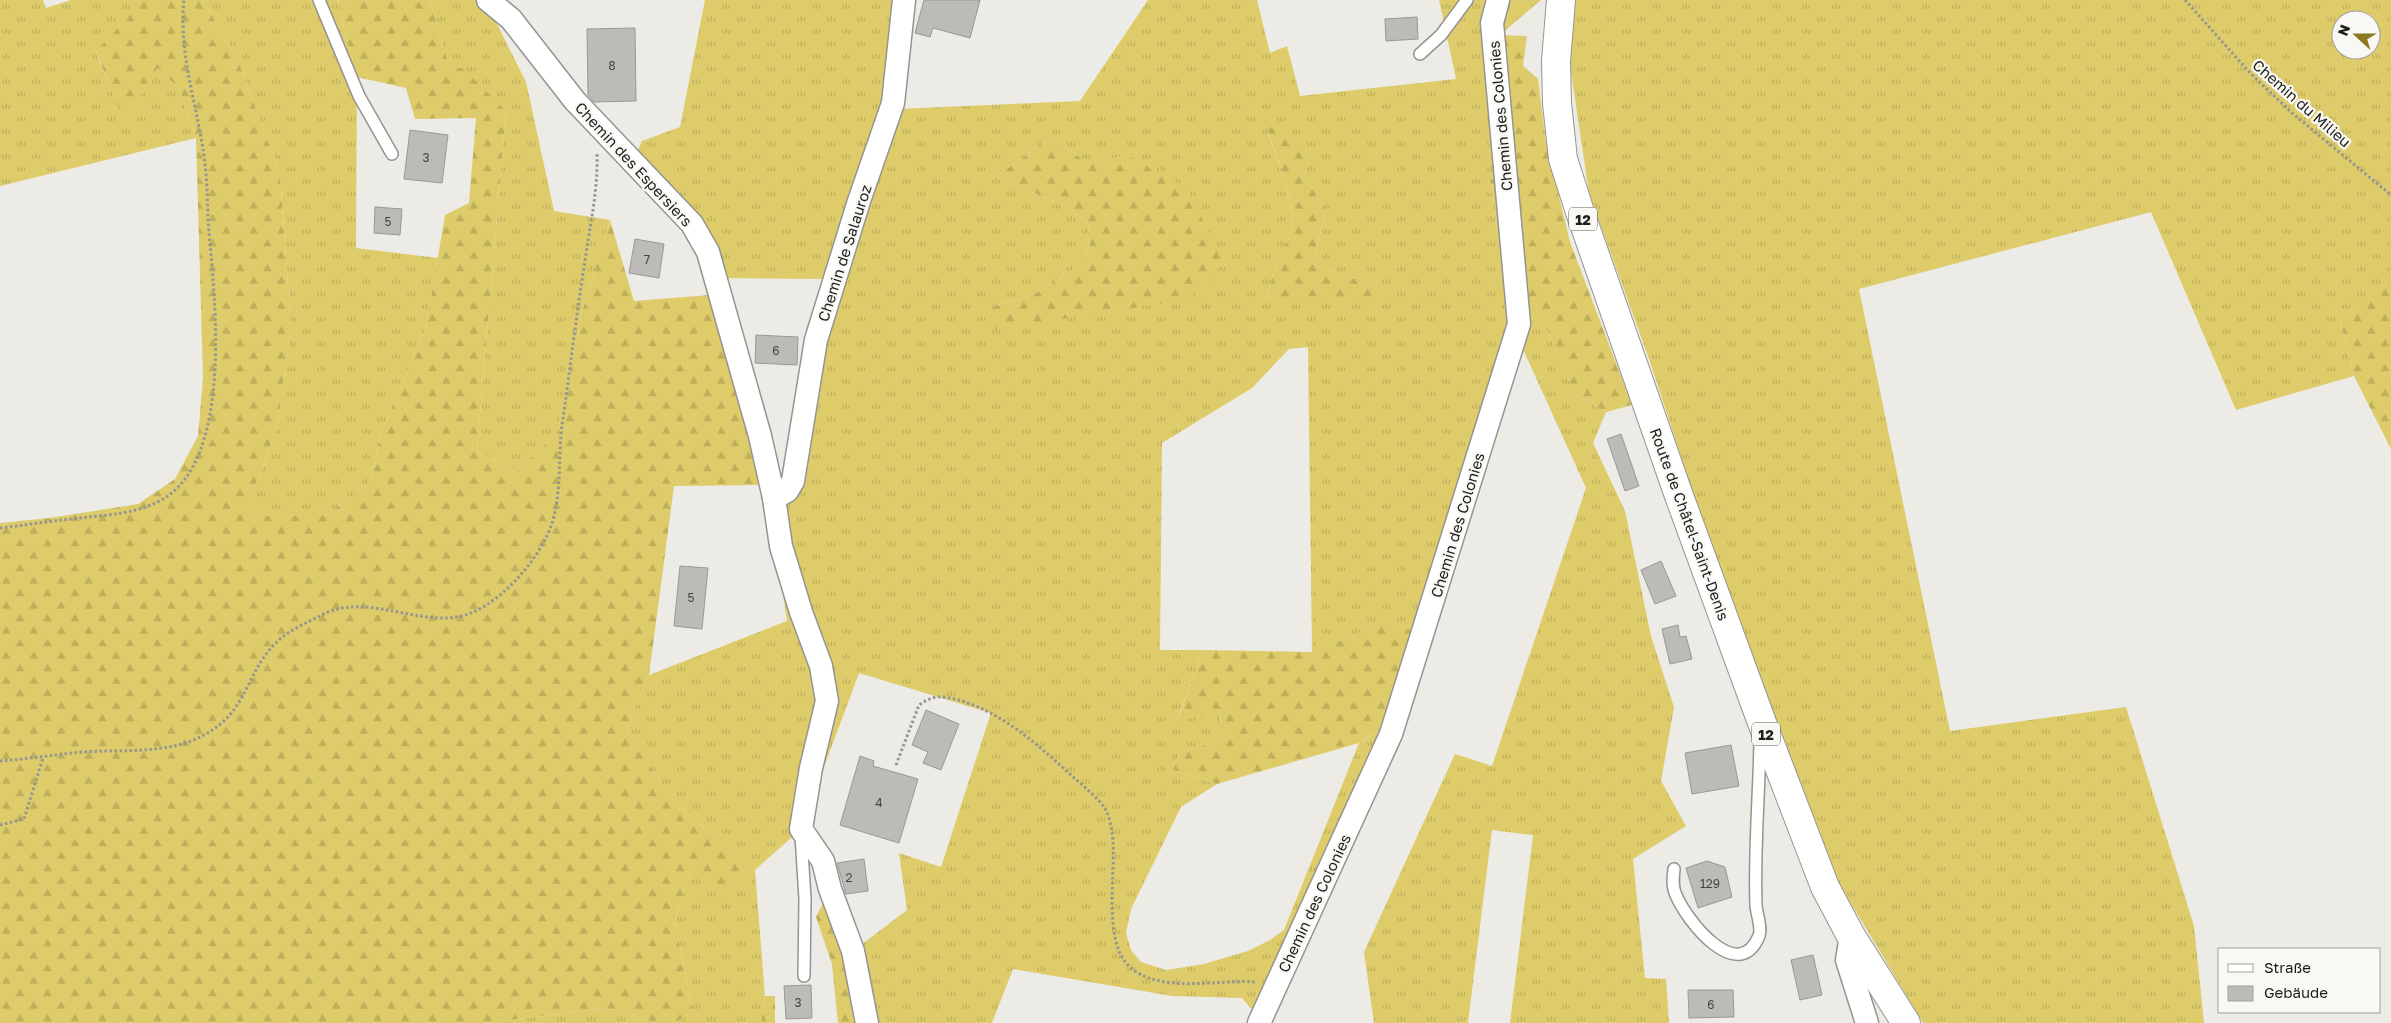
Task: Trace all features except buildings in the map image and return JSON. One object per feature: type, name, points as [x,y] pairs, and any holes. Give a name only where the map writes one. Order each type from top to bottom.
[{"type":"main road","name":"Route de Châtel-Saint-Denis","points":[[1561,0],[1556,61],[1557,102],[1564,159],[1652,421],[1761,720],[1825,887],[1851,936],[1906,1023]]},
{"type":"street","name":"Chemin des Espersiers","points":[[488,0],[511,19],[575,101],[692,224],[708,252],[758,427],[774,498],[781,546],[801,612],[821,666],[827,701],[811,768],[801,828]]},
{"type":"street","name":"Chemin de Salauroz","points":[[774,498],[787,491],[793,481],[816,340],[859,201],[894,103],[904,0]]},
{"type":"street","name":"Chemin des Colonies","points":[[1259,1023],[1391,734],[1519,324],[1492,23],[1498,0]]},
{"type":"street","points":[[801,828],[823,861],[830,889],[853,951],[867,1023]]},
{"type":"street","points":[[1851,936],[1847,960],[1867,1023]]},
{"type":"lane","points":[[319,0],[359,96],[392,154]]},
{"type":"lane","points":[[1420,54],[1441,35],[1467,0]]},
{"type":"lane","points":[[1674,869],[1672,882],[1676,895],[1688,917],[1704,938],[1720,949],[1731,953],[1742,954],[1752,948],[1760,934],[1756,906],[1761,720]]},
{"type":"lane","points":[[801,828],[805,899],[804,976]]},
{"type":"path","points":[[0,528],[114,516],[141,509],[163,499],[179,487],[191,471],[207,430],[212,407],[215,375],[211,258],[205,165],[189,83],[182,21],[184,0]]},
{"type":"path","name":"Chemin du Milieu","points":[[2185,0],[2250,74],[2291,112],[2391,195]]},
{"type":"path","points":[[0,761],[43,758],[74,753],[163,750],[200,738],[223,722],[236,708],[251,678],[276,642],[325,612],[355,606],[404,611],[448,620],[473,613],[491,601],[526,570],[552,522],[557,495],[559,447],[585,258],[596,204],[596,142],[601,129]]},
{"type":"path","points":[[896,765],[918,705],[928,699],[942,696],[960,701],[988,713],[1014,728],[1043,750],[1105,808],[1112,832],[1112,910],[1117,947],[1129,967],[1149,979],[1190,984],[1250,982],[1277,984]]},
{"type":"path","points":[[0,825],[24,819],[43,758]]},
{"type":"green space","points":[[0,0],[43,0],[46,8],[71,0],[137,0],[141,5],[96,52],[124,121],[158,68],[180,90],[196,138],[0,186]]},
{"type":"green space","points":[[137,0],[203,0],[238,60],[280,174],[291,327],[277,428],[251,498],[249,516],[324,516],[369,484],[382,432],[426,327],[445,215],[469,203],[476,118],[415,119],[406,88],[357,77],[337,0],[430,0],[449,66],[464,69],[506,111],[477,450],[515,473],[557,433],[581,315],[610,220],[634,301],[722,294],[766,485],[674,486],[649,675],[626,730],[677,806],[755,869],[722,888],[690,870],[675,921],[693,1011],[675,1023],[658,1023],[608,1008],[485,1023],[0,1023],[0,523],[50,518],[138,504],[175,479],[198,436],[203,378],[196,138],[180,90],[158,68],[124,122],[96,51],[140,5]]},
{"type":"green space","points":[[203,0],[337,0],[357,77],[356,248],[438,258],[426,327],[382,432],[369,484],[324,516],[249,516],[251,498],[277,428],[291,327],[280,174],[238,60]]},
{"type":"green space","points":[[430,0],[485,0],[526,82],[554,211],[610,220],[581,315],[557,433],[515,473],[477,450],[506,111],[449,67]]},
{"type":"green space","points":[[705,0],[901,0],[897,109],[1080,101],[1148,0],[1257,0],[1270,53],[1287,46],[1300,96],[1456,79],[1439,0],[1541,0],[1500,35],[1514,173],[1490,180],[1505,290],[1539,311],[1576,395],[1606,412],[1593,443],[1625,511],[1651,636],[1674,707],[1661,781],[1686,826],[1633,859],[1645,978],[1666,979],[1669,1023],[1510,1023],[1533,835],[1492,830],[1468,1023],[1374,1023],[1364,952],[1455,754],[1492,766],[1586,488],[1522,347],[1396,746],[1254,1012],[1242,998],[1172,996],[1013,969],[992,1023],[867,1023],[853,951],[907,910],[899,853],[941,867],[991,713],[859,673],[801,829],[755,870],[765,996],[761,1023],[675,1023],[693,1011],[675,921],[690,870],[755,869],[677,806],[626,730],[649,675],[787,621],[766,485],[784,486],[824,279],[723,278],[636,154],[642,141],[680,127]],"holes":[[[1267,131],[1311,151],[1304,177],[1326,209],[1313,264],[1373,286],[1265,300],[1274,272],[1294,226],[1287,184]],[[1050,137],[1087,162],[1128,156],[1184,300],[988,308],[1035,294],[1074,269],[1090,246],[1088,224],[1068,207],[996,177]],[[1308,347],[1312,652],[1376,626],[1390,725],[1359,743],[1284,930],[1270,940],[1248,951],[1204,964],[1166,970],[1141,962],[1131,950],[1126,933],[1131,909],[1181,807],[1217,784],[1173,770],[1179,753],[1219,741],[1221,712],[1177,720],[1203,650],[1160,650],[1162,443],[1252,388],[1289,349]]]},
{"type":"green space","points":[[1575,0],[2391,0],[2391,290],[2382,286],[2340,319],[2354,376],[2236,410],[2151,212],[1859,289],[1950,731],[2126,707],[2194,926],[2204,1023],[1923,1023],[1835,877],[1736,623],[1648,356],[1589,193],[1568,52]]},
{"type":"green space","points":[[1500,35],[1527,36],[1523,66],[1538,79],[1546,143],[1570,242],[1632,405],[1606,412],[1576,395],[1539,311],[1505,291],[1490,180],[1514,172]]},
{"type":"green space","points":[[1275,124],[1311,151],[1304,177],[1326,209],[1313,264],[1373,286],[1376,296],[1265,301],[1274,272],[1294,226],[1287,184],[1267,130]]},
{"type":"green space","points":[[1050,137],[1087,162],[1128,156],[1187,188],[1222,258],[1214,281],[1184,300],[996,329],[988,308],[1035,294],[1074,269],[1090,246],[1088,224],[1068,207],[996,177]]},
{"type":"green space","points":[[2382,285],[2391,290],[2391,449],[2354,376],[2340,319]]},
{"type":"green space","points":[[1376,626],[1417,630],[1389,725],[1359,743],[1217,784],[1173,770],[1179,753],[1219,741],[1221,712],[1177,721],[1203,650],[1312,652]]},
{"type":"green space","points":[[830,889],[867,1023],[838,1023],[832,964],[816,917]]},
{"type":"green space","points":[[765,996],[775,996],[775,1023],[761,1023]]},
{"type":"green space","points":[[608,1008],[658,1023],[485,1023]]}]
